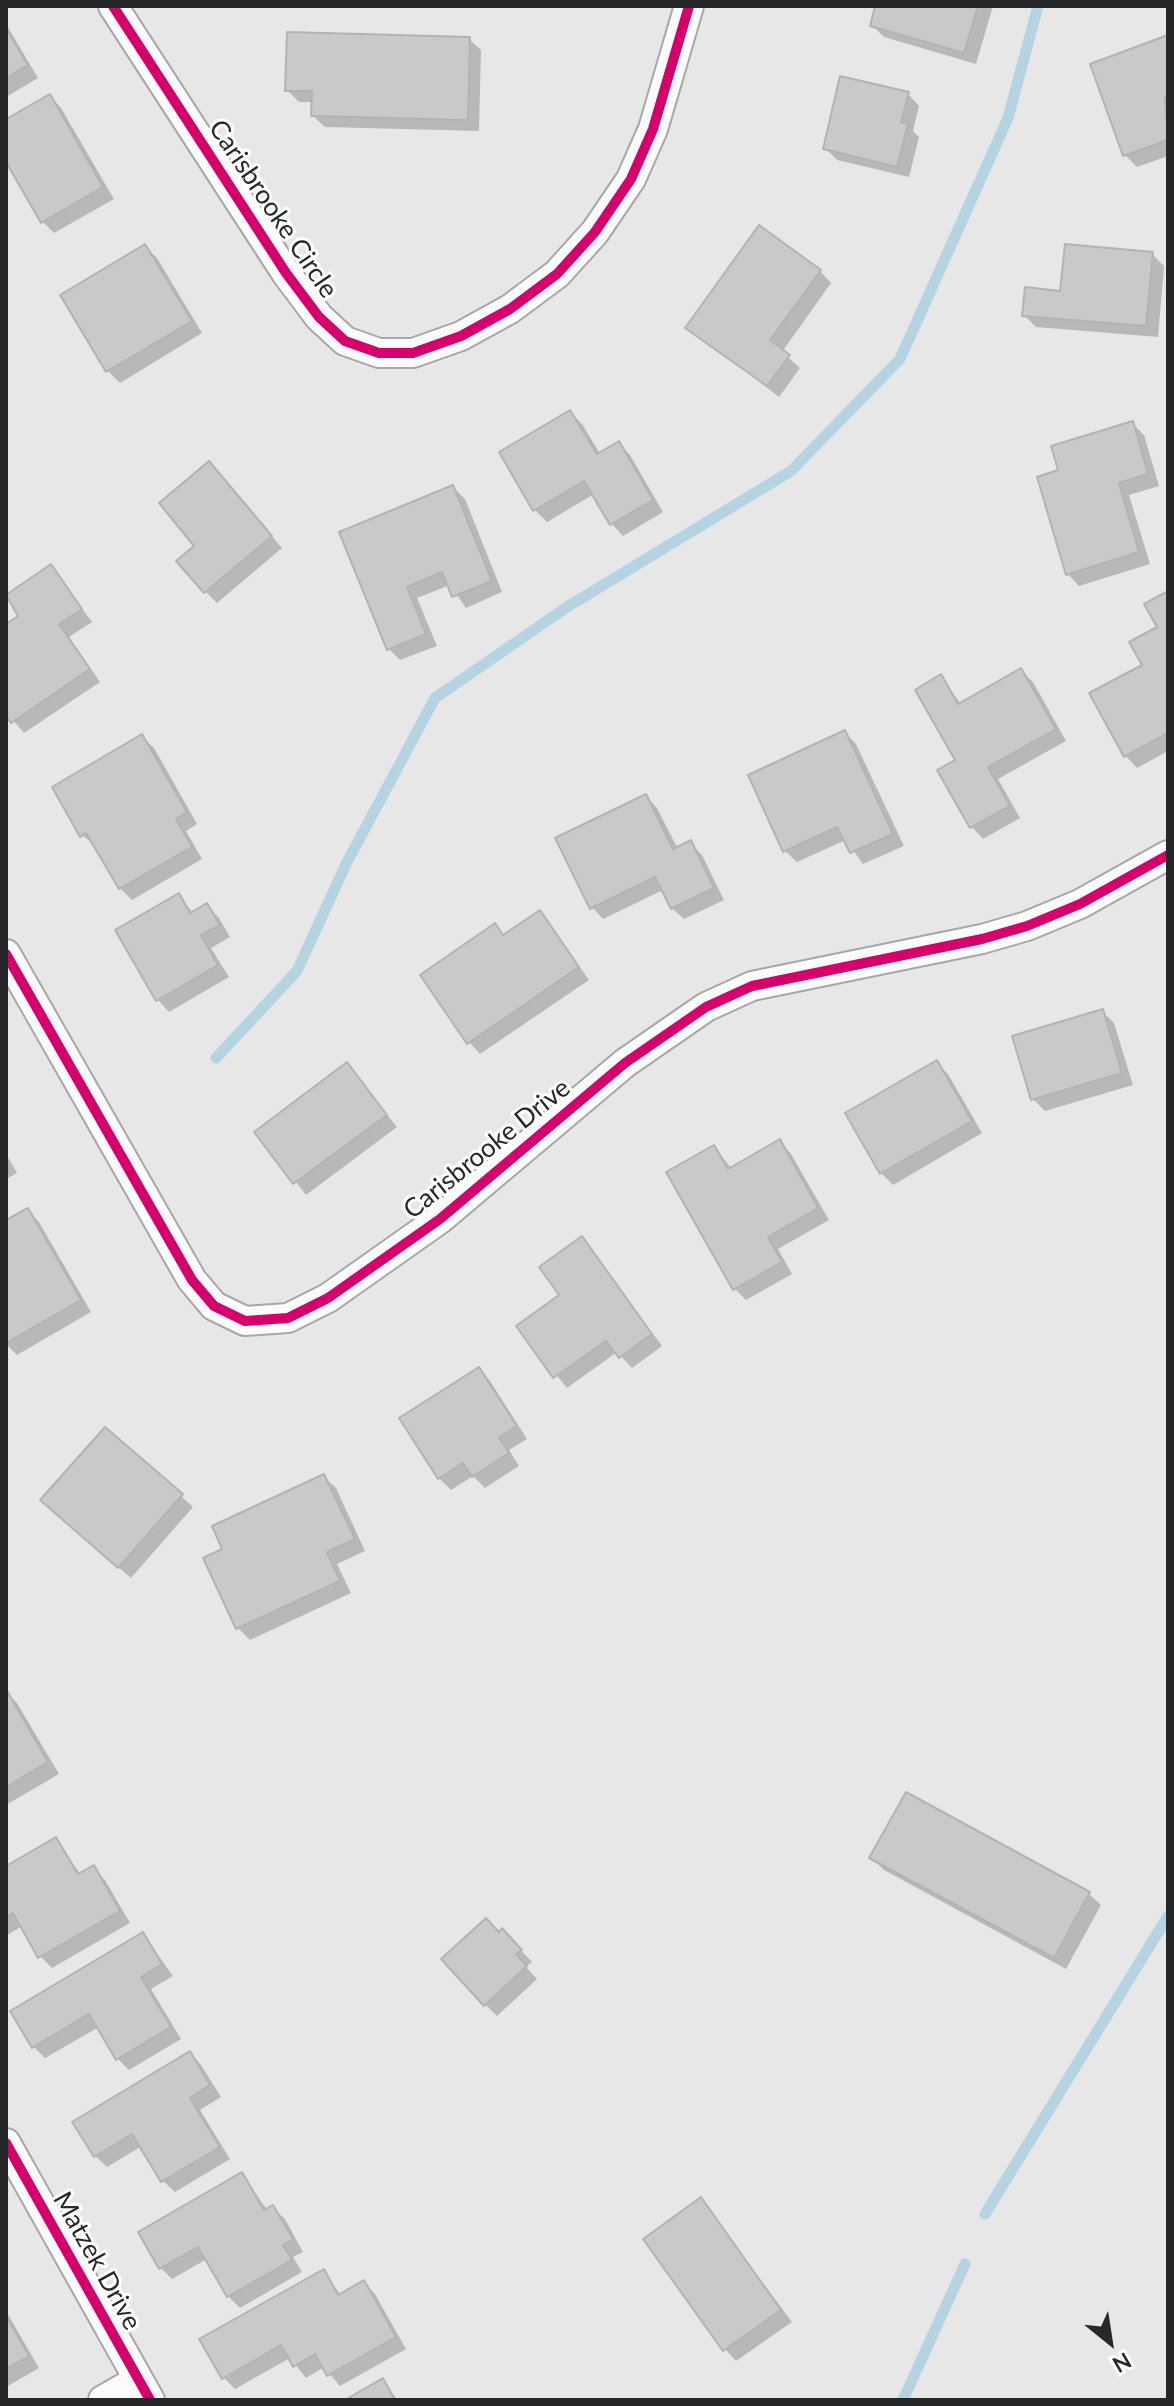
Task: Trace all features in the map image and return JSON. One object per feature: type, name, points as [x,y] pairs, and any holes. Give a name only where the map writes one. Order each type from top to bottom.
[{"type":"street","name":"Carisbrooke Circle","points":[[113,6],[286,273],[319,317],[345,341],[379,353],[413,353],[461,336],[510,309],[557,274],[595,232],[631,179],[653,129],[689,6]]},
{"type":"street","name":"Carisbrooke Drive","points":[[6,954],[192,1280],[214,1306],[245,1321],[288,1318],[328,1298],[440,1219],[625,1063],[706,1007],[752,986],[982,939],[1027,926],[1080,904],[1168,855]]},
{"type":"street","name":"Matzek Drive","points":[[6,2143],[144,2390]]},
{"type":"street","points":[[103,2400],[144,2390]]},
{"type":"building","points":[[875,6],[978,6],[964,53],[870,26]]},
{"type":"building","points":[[6,29],[28,65],[6,78]]},
{"type":"building","points":[[287,32],[470,37],[468,120],[311,116],[312,91],[285,91]]},
{"type":"building","points":[[1168,35],[1168,96],[1165,97],[1168,140],[1123,156],[1090,64]]},
{"type":"building","points":[[840,76],[909,92],[901,122],[908,124],[897,167],[823,149]]},
{"type":"building","points":[[50,94],[103,187],[41,223],[6,162],[6,119]]},
{"type":"building","points":[[759,225],[821,270],[770,340],[790,355],[767,386],[685,328]]},
{"type":"building","points":[[145,244],[192,321],[106,372],[60,295]]},
{"type":"building","points":[[1065,244],[1153,252],[1146,326],[1022,316],[1025,287],[1060,291]]},
{"type":"building","points":[[570,410],[597,454],[619,441],[653,500],[610,525],[584,481],[533,511],[499,452]]},
{"type":"building","points":[[1133,421],[1148,474],[1119,483],[1139,552],[1066,575],[1037,477],[1058,470],[1051,446]]},
{"type":"building","points":[[209,461],[272,536],[204,593],[176,561],[194,546],[159,503]]},
{"type":"building","points":[[453,485],[492,581],[452,597],[442,572],[407,587],[426,634],[387,650],[339,532]]},
{"type":"building","points":[[51,564],[82,609],[59,624],[90,669],[11,723],[6,716],[6,624],[18,616],[6,595]]},
{"type":"building","points":[[1168,591],[1168,733],[1124,757],[1089,693],[1142,665],[1129,642],[1157,627],[1144,604]]},
{"type":"building","points":[[1021,668],[1056,729],[988,767],[1010,806],[970,828],[937,770],[955,760],[915,690],[941,674],[958,704]]},
{"type":"building","points":[[845,730],[893,834],[850,853],[837,827],[783,852],[748,775]]},
{"type":"building","points":[[142,734],[187,812],[176,819],[192,847],[119,889],[86,833],[80,837],[52,787]]},
{"type":"building","points":[[646,794],[673,849],[691,840],[714,888],[671,909],[655,877],[590,909],[555,838]]},
{"type":"building","points":[[179,893],[190,913],[207,903],[220,925],[201,935],[218,965],[156,1001],[115,930]]},
{"type":"building","points":[[540,910],[579,967],[467,1044],[420,975],[495,923],[503,935]]},
{"type":"building","points":[[1103,1009],[1122,1073],[1031,1100],[1012,1036]]},
{"type":"building","points":[[937,1060],[972,1121],[880,1174],[845,1113]]},
{"type":"building","points":[[347,1062],[387,1115],[293,1184],[254,1132]]},
{"type":"building","points":[[780,1139],[818,1208],[768,1237],[782,1262],[733,1290],[666,1172],[714,1145],[728,1169]]},
{"type":"building","points":[[28,1208],[81,1300],[6,1343],[6,1220]]},
{"type":"building","points":[[582,1236],[652,1334],[619,1358],[606,1341],[553,1378],[516,1326],[559,1295],[539,1267]]},
{"type":"building","points":[[479,1367],[517,1426],[499,1438],[509,1453],[472,1477],[463,1463],[438,1479],[399,1418]]},
{"type":"building","points":[[105,1427],[183,1494],[118,1568],[40,1500]]},
{"type":"building","points":[[324,1474],[355,1539],[327,1552],[340,1581],[236,1629],[203,1558],[222,1549],[212,1526]]},
{"type":"building","points":[[6,1689],[48,1762],[6,1787]]},
{"type":"building","points":[[906,1792],[1090,1892],[1054,1958],[869,1858]]},
{"type":"building","points":[[56,1837],[78,1874],[94,1865],[120,1911],[38,1958],[13,1913],[6,1917],[6,1866]]},
{"type":"building","points":[[486,1918],[499,1932],[502,1928],[522,1950],[516,1954],[527,1966],[484,2006],[441,1959]]},
{"type":"building","points":[[143,1932],[162,1964],[141,1977],[171,2027],[116,2060],[89,2014],[32,2048],[10,2011]]},
{"type":"building","points":[[190,2051],[210,2085],[190,2098],[220,2147],[161,2182],[132,2134],[94,2157],[72,2122]]},
{"type":"building","points":[[242,2172],[264,2210],[273,2205],[293,2239],[283,2245],[292,2260],[227,2297],[198,2247],[159,2269],[138,2232]]},
{"type":"building","points":[[701,2197],[781,2310],[723,2351],[643,2239]]},
{"type":"building","points":[[324,2269],[338,2295],[364,2280],[396,2337],[327,2376],[315,2354],[293,2367],[281,2345],[222,2379],[199,2339]]},
{"type":"building","points":[[6,2316],[29,2356],[6,2369]]},
{"type":"building","points":[[383,2378],[395,2400],[345,2400]]},
{"type":"waterway","points":[[216,1058],[297,971],[346,864],[435,698],[567,607],[791,471],[900,359],[1008,118],[1038,6]]},
{"type":"waterway","points":[[985,2214],[1168,1916]]},
{"type":"waterway","points":[[903,2400],[965,2264]]},
{"type":"cycle path","points":[[113,6],[286,273],[319,317],[345,341],[379,353],[413,353],[461,336],[510,309],[557,274],[595,232],[631,179],[653,129],[689,6]]},
{"type":"cycle path","points":[[6,954],[192,1280],[214,1306],[245,1321],[288,1318],[328,1298],[440,1219],[625,1063],[706,1007],[752,986],[982,939],[1027,926],[1080,904],[1168,855]]},
{"type":"cycle path","points":[[6,2143],[150,2400]]}]
